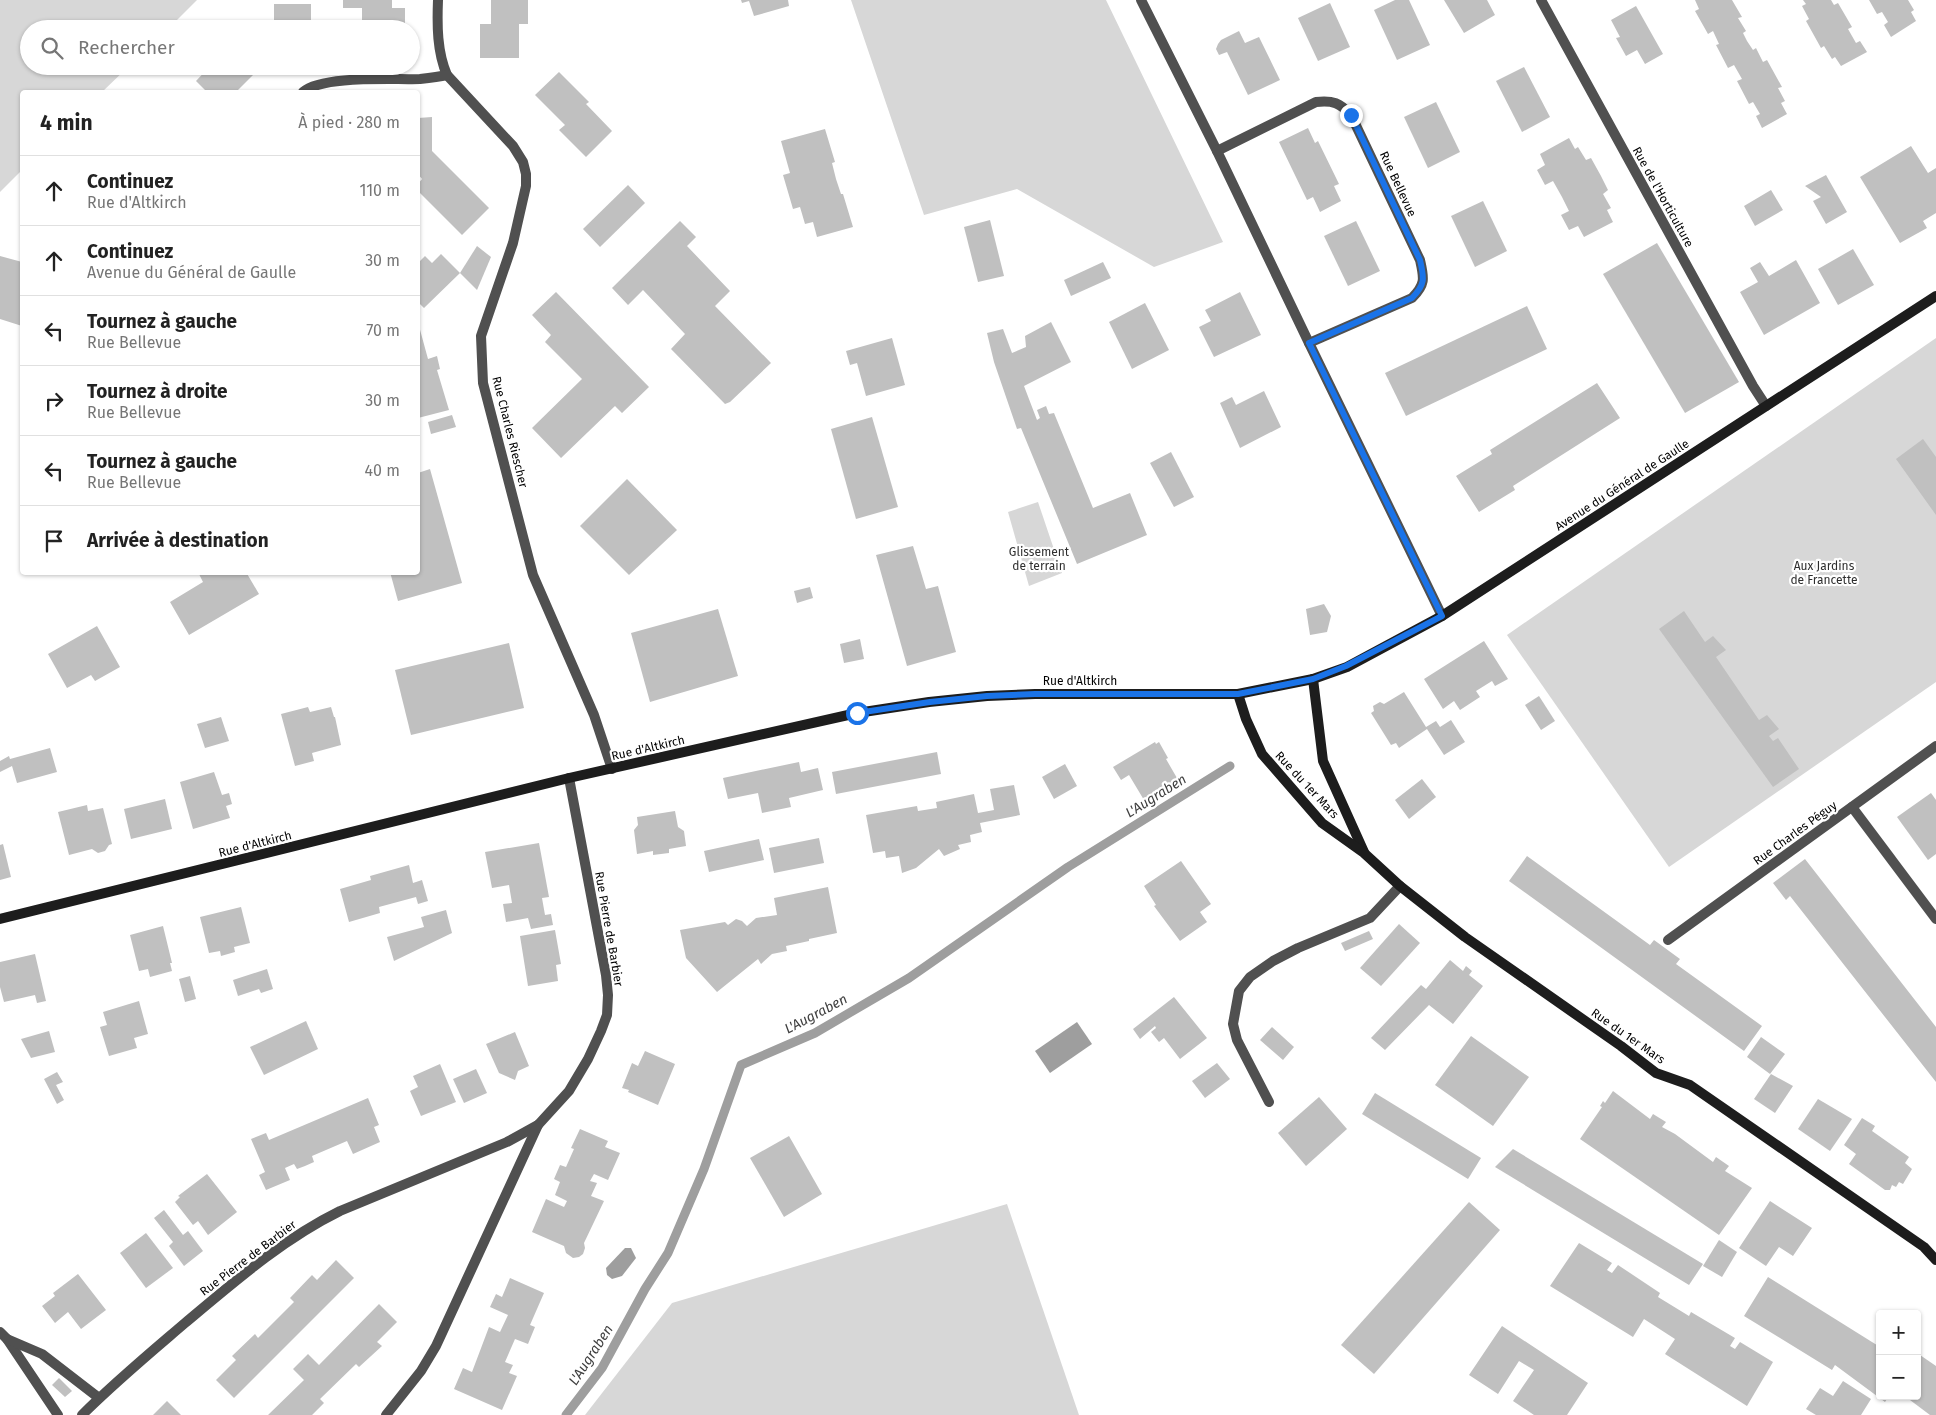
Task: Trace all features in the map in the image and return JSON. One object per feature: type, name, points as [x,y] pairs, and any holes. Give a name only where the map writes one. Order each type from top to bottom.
[{"type":"main road","name":"Avenue du Général de Gaulle","points":[[1313,679],[1346,666],[1442,616],[1936,296]]},
{"type":"main road","name":"Rue d'Altkirch","points":[[0,920],[569,778],[857,713],[930,702],[1035,694],[1238,694],[1313,679]]},
{"type":"main road","name":"Rue du 1er Mars","points":[[1313,679],[1324,761],[1364,853]]},
{"type":"main road","name":"Rue du 1er Mars","points":[[1238,694],[1246,719],[1262,754],[1322,823],[1364,853],[1400,886],[1465,937],[1613,1040],[1656,1073],[1690,1085],[1924,1247],[1936,1260]]},
{"type":"street","name":"Rue Charles Riescher","points":[[438,0],[438,44],[442,65],[447,75],[513,146],[523,162],[526,174],[526,186],[513,244],[481,336],[483,383],[533,574],[594,715],[612,769]]},
{"type":"street","points":[[1141,0],[1217,150],[1442,616]]},
{"type":"street","name":"Rue de l'Horticulture","points":[[1540,0],[1748,377],[1766,406]]},
{"type":"street","points":[[306,90],[314,85],[330,81],[424,79],[447,75]]},
{"type":"street","name":"Rue Bellevue","points":[[1217,150],[1316,102],[1332,101],[1343,106],[1351,115],[1420,260],[1424,275],[1422,287],[1412,298],[1309,343]]},
{"type":"street","name":"Rue Charles Péguy","points":[[1668,940],[1936,746]]},
{"type":"street","name":"Rue Pierre de Barbier","points":[[386,1415],[421,1371],[436,1346],[538,1125],[569,1090],[588,1059],[606,1015],[608,995],[606,975],[569,778]]},
{"type":"street","points":[[1852,807],[1936,919]]},
{"type":"street","points":[[1269,1102],[1237,1040],[1233,1024],[1239,991],[1250,977],[1298,948],[1370,918],[1400,886]]},
{"type":"street","name":"Rue Pierre de Barbier","points":[[82,1415],[99,1398],[213,1300],[286,1243],[315,1224],[507,1142],[538,1125]]},
{"type":"street","points":[[4,1335],[42,1354],[99,1398]]},
{"type":"street","points":[[4,1335],[58,1415]]},
{"type":"green space","points":[[0,0],[197,0],[177,20],[20,20],[20,75],[120,75],[104,90],[20,90],[20,172],[0,192]]},
{"type":"green space","points":[[851,0],[1106,0],[1223,242],[1154,267],[1017,189],[924,215]]},
{"type":"green space","name":"Aux Jardins de Francette","points":[[1936,338],[1936,682],[1669,867],[1507,635]]},
{"type":"green space","name":"Glissement de terrain","points":[[1038,502],[1062,573],[1029,586],[1008,512]]},
{"type":"green space","points":[[1007,1204],[1079,1415],[585,1415],[672,1303]]},
{"type":"shaded area","points":[[1077,1022],[1092,1044],[1050,1073],[1035,1051]]},
{"type":"shaded area","points":[[625,1248],[631,1248],[636,1258],[622,1276],[612,1279],[607,1275],[606,1268]]},
{"type":"building","points":[[343,0],[392,0],[392,8],[405,8],[405,20],[362,20],[362,8],[343,8]]},
{"type":"building","points":[[491,0],[528,0],[528,24],[519,24],[519,58],[480,58],[480,24],[491,24]]},
{"type":"building","points":[[741,0],[788,0],[789,6],[754,16],[749,1],[742,3]]},
{"type":"building","points":[[1395,0],[1409,0],[1430,45],[1397,60],[1374,10]]},
{"type":"building","points":[[1444,0],[1487,0],[1495,15],[1464,33]]},
{"type":"building","points":[[1695,0],[1732,0],[1742,17],[1738,18],[1746,31],[1743,33],[1747,41],[1753,50],[1756,48],[1763,62],[1767,60],[1782,87],[1778,88],[1785,101],[1781,103],[1787,114],[1762,128],[1756,116],[1760,114],[1753,102],[1749,104],[1737,81],[1742,79],[1734,65],[1728,68],[1716,45],[1719,44],[1713,31],[1708,34],[1695,11],[1699,9]]},
{"type":"building","points":[[1803,0],[1831,0],[1834,5],[1838,3],[1852,27],[1848,29],[1856,43],[1860,41],[1867,52],[1841,66],[1835,57],[1832,59],[1824,46],[1821,48],[1806,21],[1809,19],[1802,6],[1806,4]]},
{"type":"building","points":[[1869,0],[1908,0],[1914,10],[1911,12],[1916,21],[1891,37],[1884,25],[1888,22],[1882,12],[1877,14]]},
{"type":"building","points":[[1330,3],[1350,47],[1318,61],[1298,18]]},
{"type":"building","points":[[274,4],[311,4],[311,20],[274,20]]},
{"type":"building","points":[[1636,6],[1663,54],[1645,64],[1637,50],[1626,56],[1616,38],[1620,37],[1611,20]]},
{"type":"building","points":[[1239,31],[1245,43],[1259,37],[1280,80],[1248,95],[1227,52],[1219,55],[1216,49],[1221,40]]},
{"type":"building","points":[[1524,67],[1550,117],[1522,132],[1496,81]]},
{"type":"building","points":[[559,72],[589,102],[586,104],[612,131],[586,157],[559,130],[565,125],[535,95]]},
{"type":"building","points":[[202,75],[253,75],[238,90],[205,90],[196,81]]},
{"type":"building","points":[[1436,102],[1460,152],[1428,168],[1404,117]]},
{"type":"building","points":[[432,117],[432,151],[489,208],[462,235],[420,193],[420,182],[422,179],[420,176],[420,118]]},
{"type":"building","points":[[1308,128],[1315,143],[1318,141],[1339,184],[1334,186],[1341,201],[1320,212],[1313,197],[1307,200],[1279,142]]},
{"type":"building","points":[[825,129],[835,162],[832,163],[836,179],[841,194],[843,194],[853,227],[817,237],[813,222],[805,224],[800,207],[793,209],[783,175],[790,173],[781,141]]},
{"type":"building","points":[[1569,138],[1575,149],[1578,147],[1586,160],[1591,158],[1608,190],[1603,194],[1611,208],[1607,210],[1613,222],[1584,237],[1578,226],[1569,230],[1561,215],[1569,211],[1562,197],[1553,181],[1545,185],[1537,170],[1545,165],[1540,154]]},
{"type":"building","points":[[1911,146],[1928,173],[1936,168],[1936,213],[1923,221],[1927,228],[1900,243],[1860,177]]},
{"type":"building","points":[[1826,175],[1847,212],[1826,224],[1813,201],[1821,197],[1805,186]]},
{"type":"building","points":[[628,185],[645,203],[600,247],[583,229]]},
{"type":"building","points":[[1771,190],[1783,210],[1755,226],[1744,206]]},
{"type":"building","points":[[1483,201],[1507,251],[1475,267],[1451,216]]},
{"type":"building","points":[[990,220],[1004,276],[978,282],[964,227]]},
{"type":"building","points":[[680,221],[696,237],[687,246],[730,291],[715,306],[771,363],[730,402],[725,404],[671,349],[685,334],[643,290],[628,305],[612,288]]},
{"type":"building","points":[[1356,221],[1380,271],[1348,286],[1324,236]]},
{"type":"building","points":[[1657,243],[1739,382],[1685,413],[1603,274]]},
{"type":"building","points":[[477,246],[491,257],[477,290],[460,273]]},
{"type":"building","points":[[1853,249],[1874,285],[1838,305],[1818,269]]},
{"type":"building","points":[[441,254],[460,273],[424,308],[420,304],[420,261],[425,256],[432,263]]},
{"type":"building","points":[[0,256],[20,261],[20,325],[0,319]]},
{"type":"building","points":[[1796,260],[1820,303],[1764,335],[1740,292],[1758,282],[1750,268],[1760,262],[1769,276]]},
{"type":"building","points":[[1103,262],[1111,278],[1071,296],[1064,280]]},
{"type":"building","points":[[556,292],[649,387],[622,413],[615,406],[561,458],[532,428],[582,379],[545,342],[551,335],[532,315]]},
{"type":"building","points":[[1240,292],[1261,335],[1214,357],[1199,327],[1211,321],[1205,310]]},
{"type":"building","points":[[1145,303],[1169,350],[1132,369],[1109,322]]},
{"type":"building","points":[[1527,306],[1547,349],[1406,416],[1385,373]]},
{"type":"building","points":[[1051,322],[1071,362],[1024,386],[1037,420],[1040,418],[1037,410],[1046,406],[1049,414],[1054,413],[1093,508],[1130,493],[1147,535],[1077,564],[1021,428],[1017,429],[994,362],[987,333],[1003,329],[1012,353],[1026,347],[1025,336]]},
{"type":"building","points":[[420,330],[428,359],[437,356],[440,369],[437,370],[449,410],[420,417]]},
{"type":"building","points":[[892,338],[905,385],[866,396],[857,363],[850,365],[846,351]]},
{"type":"building","points":[[1597,383],[1620,418],[1513,486],[1515,490],[1479,512],[1456,476],[1492,454],[1490,450]]},
{"type":"building","points":[[1264,391],[1281,427],[1240,448],[1220,403],[1232,397],[1236,405]]},
{"type":"building","points":[[452,415],[456,427],[431,434],[428,422]]},
{"type":"building","points":[[872,417],[898,507],[856,519],[831,429]]},
{"type":"building","points":[[1923,439],[1936,457],[1936,515],[1896,459]]},
{"type":"building","points":[[1171,452],[1194,497],[1174,507],[1150,463]]},
{"type":"building","points":[[430,469],[462,583],[398,601],[391,575],[420,575],[420,472]]},
{"type":"building","points":[[627,479],[677,530],[629,575],[580,526]]},
{"type":"building","points":[[913,546],[926,589],[938,586],[956,652],[907,666],[876,555]]},
{"type":"building","points":[[200,575],[248,575],[259,594],[189,635],[170,602],[203,582]]},
{"type":"building","points":[[810,587],[813,598],[797,603],[794,591]]},
{"type":"building","points":[[1324,604],[1331,616],[1327,632],[1310,635],[1306,609]]},
{"type":"building","points":[[718,609],[738,676],[650,702],[631,633]]},
{"type":"building","points":[[1684,611],[1705,642],[1713,636],[1726,650],[1716,657],[1759,720],[1767,715],[1779,729],[1769,736],[1773,741],[1778,738],[1799,769],[1773,787],[1659,629]]},
{"type":"building","points":[[97,626],[120,667],[95,681],[91,675],[67,688],[48,654]]},
{"type":"building","points":[[860,639],[864,659],[844,663],[840,644]]},
{"type":"building","points":[[1484,641],[1508,679],[1495,686],[1492,681],[1476,691],[1480,697],[1460,710],[1454,701],[1443,709],[1424,679]]},
{"type":"building","points":[[509,643],[524,708],[411,735],[395,670]]},
{"type":"building","points":[[1404,692],[1426,727],[1436,721],[1440,727],[1451,720],[1465,742],[1444,755],[1427,729],[1399,748],[1396,743],[1391,745],[1371,713],[1374,711],[1373,706],[1380,702],[1384,704]]},
{"type":"building","points":[[1539,696],[1555,721],[1541,730],[1525,705]]},
{"type":"building","points":[[308,707],[310,712],[331,707],[341,745],[312,753],[314,761],[295,766],[281,714]]},
{"type":"building","points":[[221,717],[229,741],[205,748],[197,724]]},
{"type":"building","points":[[1155,742],[1156,744],[1159,742],[1168,758],[1166,759],[1181,785],[1147,805],[1129,775],[1121,780],[1113,767]]},
{"type":"building","points":[[50,748],[57,772],[17,783],[12,766],[0,772],[0,761],[9,756],[10,759]]},
{"type":"building","points":[[937,752],[941,774],[836,794],[832,772]]},
{"type":"building","points":[[799,762],[801,772],[818,768],[823,790],[789,798],[791,807],[762,813],[758,793],[728,799],[723,778]]},
{"type":"building","points":[[1065,764],[1077,786],[1054,799],[1042,777]]},
{"type":"building","points":[[214,772],[222,795],[229,793],[232,804],[226,806],[230,818],[193,829],[180,782]]},
{"type":"building","points":[[1422,779],[1436,797],[1409,819],[1395,800]]},
{"type":"building","points":[[1014,785],[1020,815],[980,823],[982,832],[970,835],[971,842],[958,845],[960,849],[944,856],[939,849],[916,868],[902,873],[899,856],[886,858],[885,851],[873,853],[866,815],[917,806],[918,811],[937,808],[936,802],[974,794],[978,813],[994,810],[990,789]]},
{"type":"building","points":[[1931,793],[1936,800],[1936,854],[1928,860],[1897,817]]},
{"type":"building","points":[[165,799],[172,829],[131,839],[124,809]]},
{"type":"building","points":[[87,805],[88,811],[103,808],[112,844],[105,851],[98,853],[92,849],[69,855],[58,812]]},
{"type":"building","points":[[675,811],[678,827],[684,831],[686,846],[669,849],[669,853],[653,855],[653,851],[637,854],[634,830],[638,825],[637,817]]},
{"type":"building","points":[[819,838],[824,863],[774,873],[769,848]]},
{"type":"building","points":[[759,839],[764,860],[709,872],[704,851]]},
{"type":"building","points":[[539,843],[549,897],[542,898],[545,915],[551,914],[553,925],[531,929],[528,918],[506,922],[503,904],[512,903],[509,885],[492,888],[485,852]]},
{"type":"building","points":[[3,844],[11,877],[0,880],[0,845]]},
{"type":"building","points":[[1527,856],[1650,945],[1654,940],[1680,959],[1676,964],[1762,1026],[1744,1051],[1509,881]]},
{"type":"building","points":[[1805,859],[1936,1027],[1936,1082],[1790,896],[1786,900],[1773,883]]},
{"type":"building","points":[[1181,861],[1211,904],[1200,912],[1207,922],[1180,941],[1154,906],[1156,905],[1144,886]]},
{"type":"building","points":[[409,865],[413,883],[422,880],[428,901],[418,904],[416,897],[379,907],[380,913],[349,922],[340,889],[371,880],[370,876]]},
{"type":"building","points":[[828,887],[837,933],[786,946],[787,951],[772,954],[761,964],[758,959],[717,992],[686,958],[680,930],[725,922],[728,925],[736,919],[742,921],[747,926],[756,918],[777,915],[774,898]]},
{"type":"building","points":[[241,907],[250,943],[234,947],[235,952],[221,956],[220,951],[209,953],[200,917]]},
{"type":"building","points":[[446,910],[452,933],[394,961],[387,937],[424,927],[421,917]]},
{"type":"building","points":[[1399,924],[1420,943],[1381,986],[1360,968]]},
{"type":"building","points":[[163,926],[172,963],[170,963],[172,971],[150,977],[148,969],[139,971],[130,935]]},
{"type":"building","points":[[555,930],[561,964],[556,965],[558,981],[528,986],[520,936]]},
{"type":"building","points":[[1369,931],[1373,939],[1345,951],[1341,943]]},
{"type":"building","points":[[35,954],[46,1001],[37,1003],[35,995],[4,1002],[0,987],[0,962]]},
{"type":"building","points":[[1450,960],[1463,971],[1466,966],[1472,971],[1469,975],[1483,986],[1453,1024],[1429,1005],[1385,1050],[1371,1038],[1421,985],[1426,989]]},
{"type":"building","points":[[267,969],[273,989],[261,993],[259,989],[238,996],[233,980]]},
{"type":"building","points":[[190,976],[196,999],[185,1002],[179,979]]},
{"type":"building","points":[[1174,997],[1207,1038],[1180,1059],[1164,1038],[1159,1042],[1151,1032],[1156,1028],[1155,1026],[1140,1039],[1133,1029]]},
{"type":"building","points":[[139,1001],[148,1034],[134,1038],[137,1048],[109,1056],[100,1027],[107,1025],[103,1012]]},
{"type":"building","points":[[306,1021],[318,1049],[264,1075],[250,1047]]},
{"type":"building","points":[[1272,1027],[1294,1047],[1283,1060],[1260,1040]]},
{"type":"building","points":[[49,1031],[55,1052],[31,1058],[21,1039]]},
{"type":"building","points":[[515,1032],[529,1066],[518,1071],[515,1080],[499,1073],[486,1044]]},
{"type":"building","points":[[1471,1036],[1529,1077],[1493,1126],[1435,1085]]},
{"type":"building","points":[[1761,1037],[1785,1054],[1770,1074],[1747,1057]]},
{"type":"building","points":[[645,1051],[675,1064],[658,1105],[622,1088],[632,1063],[638,1066]]},
{"type":"building","points":[[1217,1063],[1230,1079],[1205,1098],[1192,1081]]},
{"type":"building","points":[[440,1064],[456,1102],[421,1116],[410,1091],[418,1087],[413,1076]]},
{"type":"building","points":[[476,1069],[487,1093],[464,1103],[453,1079]]},
{"type":"building","points":[[57,1072],[63,1082],[56,1085],[64,1100],[57,1104],[44,1079]]},
{"type":"building","points":[[1771,1074],[1793,1086],[1775,1113],[1754,1099]]},
{"type":"building","points":[[1613,1091],[1650,1119],[1653,1114],[1666,1122],[1662,1127],[1675,1134],[1713,1162],[1716,1157],[1729,1166],[1725,1171],[1752,1188],[1719,1235],[1580,1139],[1602,1107],[1600,1106],[1603,1101],[1605,1103]]},
{"type":"building","points":[[1375,1093],[1481,1158],[1468,1179],[1362,1114]]},
{"type":"building","points":[[1319,1097],[1347,1129],[1306,1166],[1278,1133]]},
{"type":"building","points":[[368,1098],[379,1125],[374,1127],[380,1142],[353,1154],[347,1141],[312,1156],[314,1162],[305,1166],[297,1169],[294,1164],[285,1168],[290,1180],[266,1190],[259,1175],[265,1172],[251,1139],[266,1133],[269,1140]]},
{"type":"building","points":[[1818,1099],[1852,1119],[1830,1151],[1798,1129]]},
{"type":"building","points":[[1862,1118],[1875,1126],[1872,1131],[1909,1157],[1905,1163],[1912,1169],[1903,1184],[1899,1182],[1896,1187],[1892,1185],[1890,1190],[1885,1190],[1849,1164],[1856,1154],[1844,1145]]},
{"type":"building","points":[[580,1129],[608,1141],[605,1147],[620,1153],[608,1180],[594,1174],[590,1181],[597,1183],[591,1196],[604,1201],[584,1243],[583,1254],[573,1258],[566,1253],[564,1246],[532,1232],[546,1199],[564,1207],[567,1201],[555,1195],[560,1182],[554,1179],[560,1165],[566,1167],[574,1149],[571,1148]]},
{"type":"building","points":[[789,1136],[822,1194],[784,1217],[750,1158]]},
{"type":"building","points":[[1513,1149],[1703,1264],[1689,1285],[1495,1167]]},
{"type":"building","points":[[207,1174],[237,1212],[208,1235],[198,1221],[193,1225],[175,1202],[180,1197],[178,1196]]},
{"type":"building","points":[[1770,1201],[1812,1228],[1793,1256],[1779,1247],[1766,1266],[1739,1248]]},
{"type":"building","points":[[1469,1202],[1500,1230],[1374,1374],[1341,1345]]},
{"type":"building","points":[[164,1210],[183,1235],[188,1231],[203,1251],[184,1266],[169,1246],[173,1242],[154,1218]]},
{"type":"building","points":[[146,1233],[173,1268],[146,1288],[120,1253]]},
{"type":"building","points":[[1719,1240],[1737,1252],[1722,1277],[1703,1266]]},
{"type":"building","points":[[1579,1243],[1612,1263],[1607,1270],[1612,1273],[1618,1265],[1660,1293],[1658,1297],[1689,1316],[1691,1312],[1735,1338],[1730,1346],[1735,1349],[1740,1342],[1773,1362],[1747,1406],[1665,1354],[1675,1339],[1644,1319],[1633,1337],[1550,1286]]},
{"type":"building","points":[[336,1260],[354,1278],[234,1398],[216,1380],[236,1360],[232,1356],[255,1334],[258,1338],[294,1302],[290,1298],[312,1275],[317,1280]]},
{"type":"building","points":[[78,1274],[106,1310],[81,1329],[68,1312],[55,1323],[42,1306],[55,1296],[53,1293]]},
{"type":"building","points":[[1768,1277],[1876,1344],[1876,1395],[1835,1365],[1832,1370],[1744,1316]]},
{"type":"building","points":[[510,1278],[544,1293],[530,1325],[535,1327],[528,1344],[515,1339],[505,1362],[513,1365],[509,1373],[517,1376],[502,1410],[454,1389],[463,1368],[472,1372],[489,1327],[500,1332],[508,1315],[490,1307],[496,1294],[502,1297]]},
{"type":"building","points":[[379,1304],[397,1322],[377,1342],[382,1346],[359,1367],[356,1364],[320,1399],[324,1403],[312,1415],[268,1415],[304,1380],[293,1369],[308,1354],[319,1365]]},
{"type":"building","points":[[1502,1326],[1588,1383],[1567,1415],[1534,1415],[1513,1401],[1534,1370],[1519,1361],[1498,1394],[1469,1375]]},
{"type":"building","points":[[1921,1356],[1936,1366],[1936,1415],[1930,1415],[1910,1400],[1921,1400]]},
{"type":"building","points":[[59,1378],[72,1391],[65,1397],[52,1385]]},
{"type":"building","points":[[1843,1381],[1871,1399],[1861,1415],[1816,1415],[1806,1409],[1820,1388],[1833,1396]]},
{"type":"building","points":[[167,1401],[181,1415],[153,1415]]},
{"type":"waterway","name":"L'Augraben","points":[[566,1415],[602,1368],[645,1289],[668,1253],[704,1169],[741,1065],[815,1033],[909,978],[1068,867],[1230,766]]},
{"type":"route","points":[[857,713],[987,696],[1035,694],[1238,694],[1313,679],[1346,666],[1442,616],[1309,343],[1412,298],[1422,287],[1424,275],[1420,260],[1351,115]]}]
